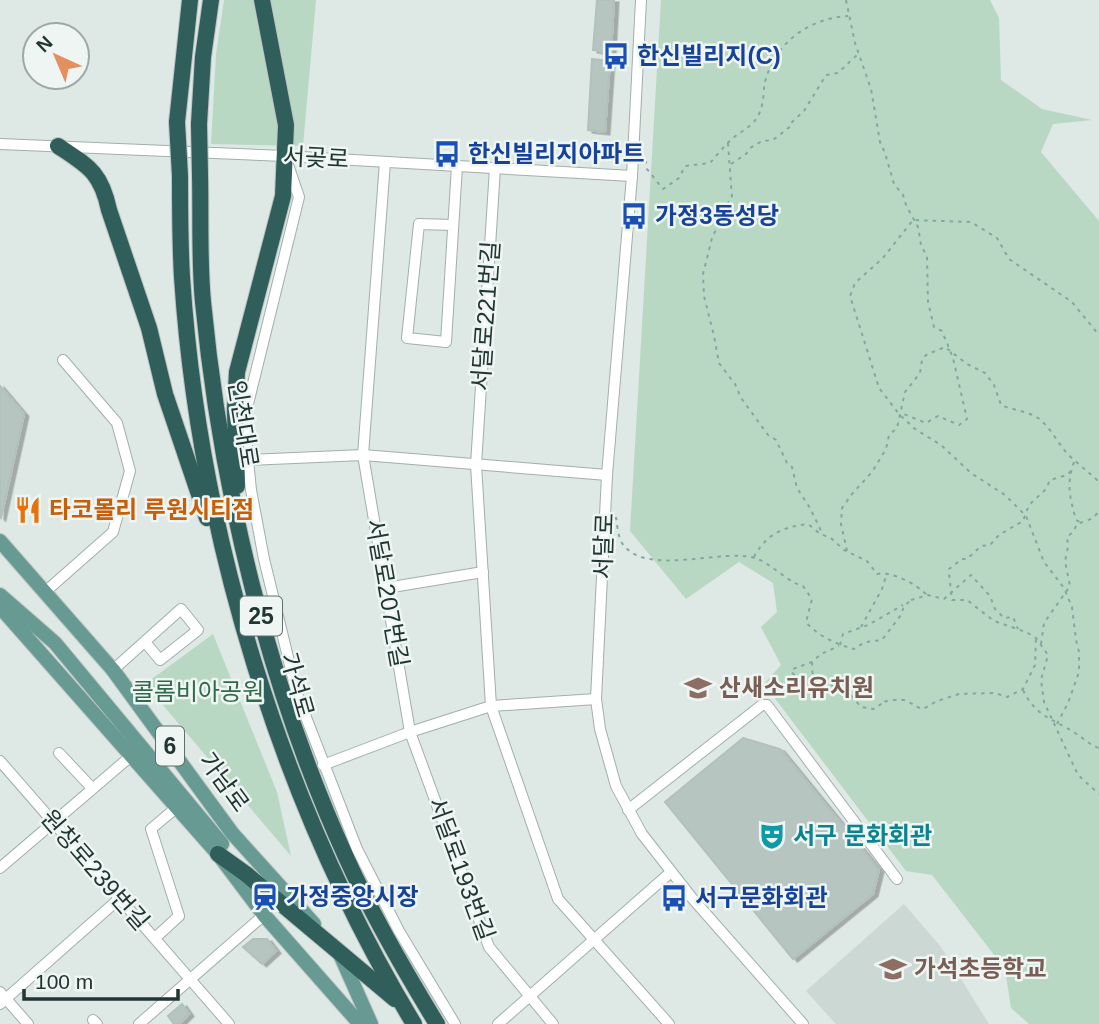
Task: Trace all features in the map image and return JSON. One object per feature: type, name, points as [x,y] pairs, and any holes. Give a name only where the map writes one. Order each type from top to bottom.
[{"type":"highway","name":"인천대로","points":[[190,0],[177,122],[182,277],[208,480],[239,614],[263,694],[293,774],[364,936],[414,1024]]},
{"type":"highway","name":"인천대로","points":[[211,0],[203,57],[199,124],[203,299],[216,416],[237,520],[255,595],[309,772],[346,858],[384,936],[437,1024]]},
{"type":"highway","points":[[237,520],[237,372],[283,196],[286,125],[262,0]]},
{"type":"highway","points":[[58,146],[93,169],[106,194],[149,328],[165,394],[239,614]]},
{"type":"highway","points":[[218,854],[246,874],[402,1004]]},
{"type":"main road","name":"가남로","points":[[0,541],[114,672],[232,833],[339,952],[371,1024]]},
{"type":"main road","points":[[0,595],[55,643],[246,874]]},
{"type":"main road","name":"가남로","points":[[0,607],[218,854],[264,915],[360,1024]]},
{"type":"main road","points":[[97,692],[113,691],[114,672]]},
{"type":"street","name":"서달로","points":[[641,0],[632,176],[607,475],[596,699],[607,758],[616,786],[642,834],[671,872],[803,1024]]},
{"type":"street","name":"서곶로","points":[[0,144],[284,156],[632,176]]},
{"type":"street","name":"가석로","points":[[284,156],[299,197],[247,408],[251,490],[264,559],[297,694],[357,849],[399,931],[455,1024]]},
{"type":"street","points":[[363,455],[385,162]]},
{"type":"street","points":[[453,225],[419,224],[407,338],[446,342],[457,166]]},
{"type":"street","name":"서달로221번길","points":[[476,465],[495,168]]},
{"type":"street","points":[[45,593],[113,532],[130,471],[117,423],[63,360]]},
{"type":"street","points":[[248,460],[363,455],[607,475]]},
{"type":"street","name":"서달로207번길","points":[[363,455],[410,732]]},
{"type":"street","points":[[476,465],[491,706],[558,898],[669,1024]]},
{"type":"street","points":[[386,588],[482,572]]},
{"type":"street","points":[[114,672],[145,642],[181,608],[198,629],[159,660],[145,642]]},
{"type":"street","points":[[323,765],[410,732],[491,706],[596,699]]},
{"type":"street","points":[[628,810],[762,705],[767,705],[897,879]]},
{"type":"street","name":"서달로193번길","points":[[410,732],[489,947],[554,1024]]},
{"type":"street","points":[[59,753],[91,788]]},
{"type":"street","points":[[0,867],[131,755]]},
{"type":"street","name":"원창로239번길","points":[[0,761],[229,1024]]},
{"type":"street","points":[[155,938],[180,916],[150,829],[177,807]]},
{"type":"street","points":[[498,1024],[671,872]]},
{"type":"street","points":[[28,1024],[2,999],[120,898]]},
{"type":"street","points":[[139,1024],[264,915]]},
{"type":"path","points":[[846,0],[848,16],[871,89],[880,142],[894,184],[903,195],[905,205],[918,227],[921,245],[927,257],[928,302],[934,327],[942,331],[949,350],[967,419],[959,425],[939,416],[926,423],[899,414]]},
{"type":"path","points":[[632,163],[646,162],[647,169],[663,190],[679,178],[685,166],[710,163],[728,143],[753,124],[760,113],[766,79],[786,43],[808,26],[835,17],[848,16]]},
{"type":"path","points":[[730,165],[750,148],[783,133],[804,111],[826,75],[838,73],[859,52]]},
{"type":"path","points":[[728,143],[732,198],[720,212],[722,219],[712,238],[703,274],[704,296],[719,363],[735,384],[740,398],[768,435],[778,443],[778,449],[792,467],[797,488],[823,535]]},
{"type":"path","points":[[913,220],[971,222],[997,238],[1009,258],[1072,302],[1099,335]]},
{"type":"path","points":[[913,220],[883,258],[855,283],[850,296],[879,388],[899,414],[915,429],[941,445],[971,473],[1005,495],[1026,516],[1044,562],[1066,593],[1072,607],[1079,652],[1079,672],[1068,703],[1056,723]]},
{"type":"path","points":[[847,551],[841,524],[842,508],[872,472],[886,449],[889,435],[897,428],[905,392],[916,381],[922,360],[941,347],[985,373],[994,385],[1001,404],[1015,411],[1034,415],[1044,423],[1074,461],[1086,468],[1099,482]]},
{"type":"path","points":[[1074,461],[1068,478],[1070,501],[1076,520],[1081,523]]},
{"type":"path","points":[[1071,471],[1067,475],[1050,480],[1046,489],[1029,505],[1023,521],[949,569],[951,593],[952,600],[967,600],[994,621],[1036,638],[1041,644],[1048,655],[1040,689],[1077,775],[1099,794]]},
{"type":"path","points":[[615,512],[623,544],[638,555],[686,561],[740,555],[753,558],[782,573],[795,584],[803,586],[812,599],[806,622],[810,628],[840,646],[854,649],[866,642],[882,640],[910,601]]},
{"type":"path","points":[[1041,644],[1044,624],[1070,586],[1065,561],[1067,537],[1077,524],[1091,519],[1099,512]]},
{"type":"path","points":[[753,558],[768,537],[782,528],[808,524],[832,538],[847,551],[867,561],[877,574],[895,574],[928,595],[944,599],[971,575],[990,596],[995,609],[1004,618],[1013,617],[1018,630]]},
{"type":"path","points":[[860,628],[882,589],[887,573]]},
{"type":"path","points":[[840,646],[843,634],[860,628],[918,596],[928,595]]},
{"type":"path","points":[[812,662],[813,682],[826,678],[830,684],[846,694],[848,692],[861,708],[874,709],[881,702],[901,700],[909,701],[914,708],[923,709],[958,694],[1007,696],[1023,689],[1035,665],[1036,638]]},
{"type":"path","points":[[767,705],[768,696],[774,693],[793,693],[805,687],[805,682],[791,672],[793,669],[840,646]]},
{"type":"path","points":[[1023,689],[1030,704],[1099,748]]},
{"type":"shaded area","name":"가석초등학교","points":[[904,904],[941,947],[989,1024],[836,1024],[806,991]]},
{"type":"green space","points":[[224,0],[316,0],[303,146],[211,144],[216,54]]},
{"type":"green space","points":[[661,0],[990,0],[999,18],[1001,80],[1042,109],[1092,120],[1053,124],[1041,152],[1099,221],[1099,1024],[1029,1024],[1011,1008],[1005,969],[932,875],[906,871],[764,684],[781,665],[761,627],[777,612],[773,583],[739,562],[686,599],[630,531]]},
{"type":"green space","name":"콜롬비아공원","points":[[213,634],[277,792],[291,856],[145,684]]},
{"type":"building","points":[[597,0],[614,0],[611,53],[593,50]]},
{"type":"building","points":[[592,59],[610,61],[605,132],[588,130]]},
{"type":"building","points":[[0,386],[24,414],[1,518],[0,517]]},
{"type":"building","name":"서구 문화회관","points":[[743,738],[780,749],[879,870],[873,894],[793,959],[665,802]]},
{"type":"building","points":[[253,939],[267,939],[276,951],[262,964],[243,947]]},
{"type":"building","points":[[182,1004],[189,1014],[179,1024],[174,1024],[168,1016]]},
{"type":"place","name":"한신빌리지(C)","points":[[616,56]]},
{"type":"place","name":"한신빌리지아파트","points":[[447,154]]},
{"type":"place","name":"가정3동성당","points":[[634,216]]},
{"type":"place","name":"타코몰리 루원시티점","points":[[28,510]]},
{"type":"place","name":"산새소리유치원","points":[[698,688]]},
{"type":"place","name":"서구 문화회관","points":[[772,836]]},
{"type":"place","name":"가정중앙시장","points":[[265,897]]},
{"type":"place","name":"서구문화회관","points":[[674,898]]},
{"type":"place","name":"가석초등학교","points":[[893,969]]}]
